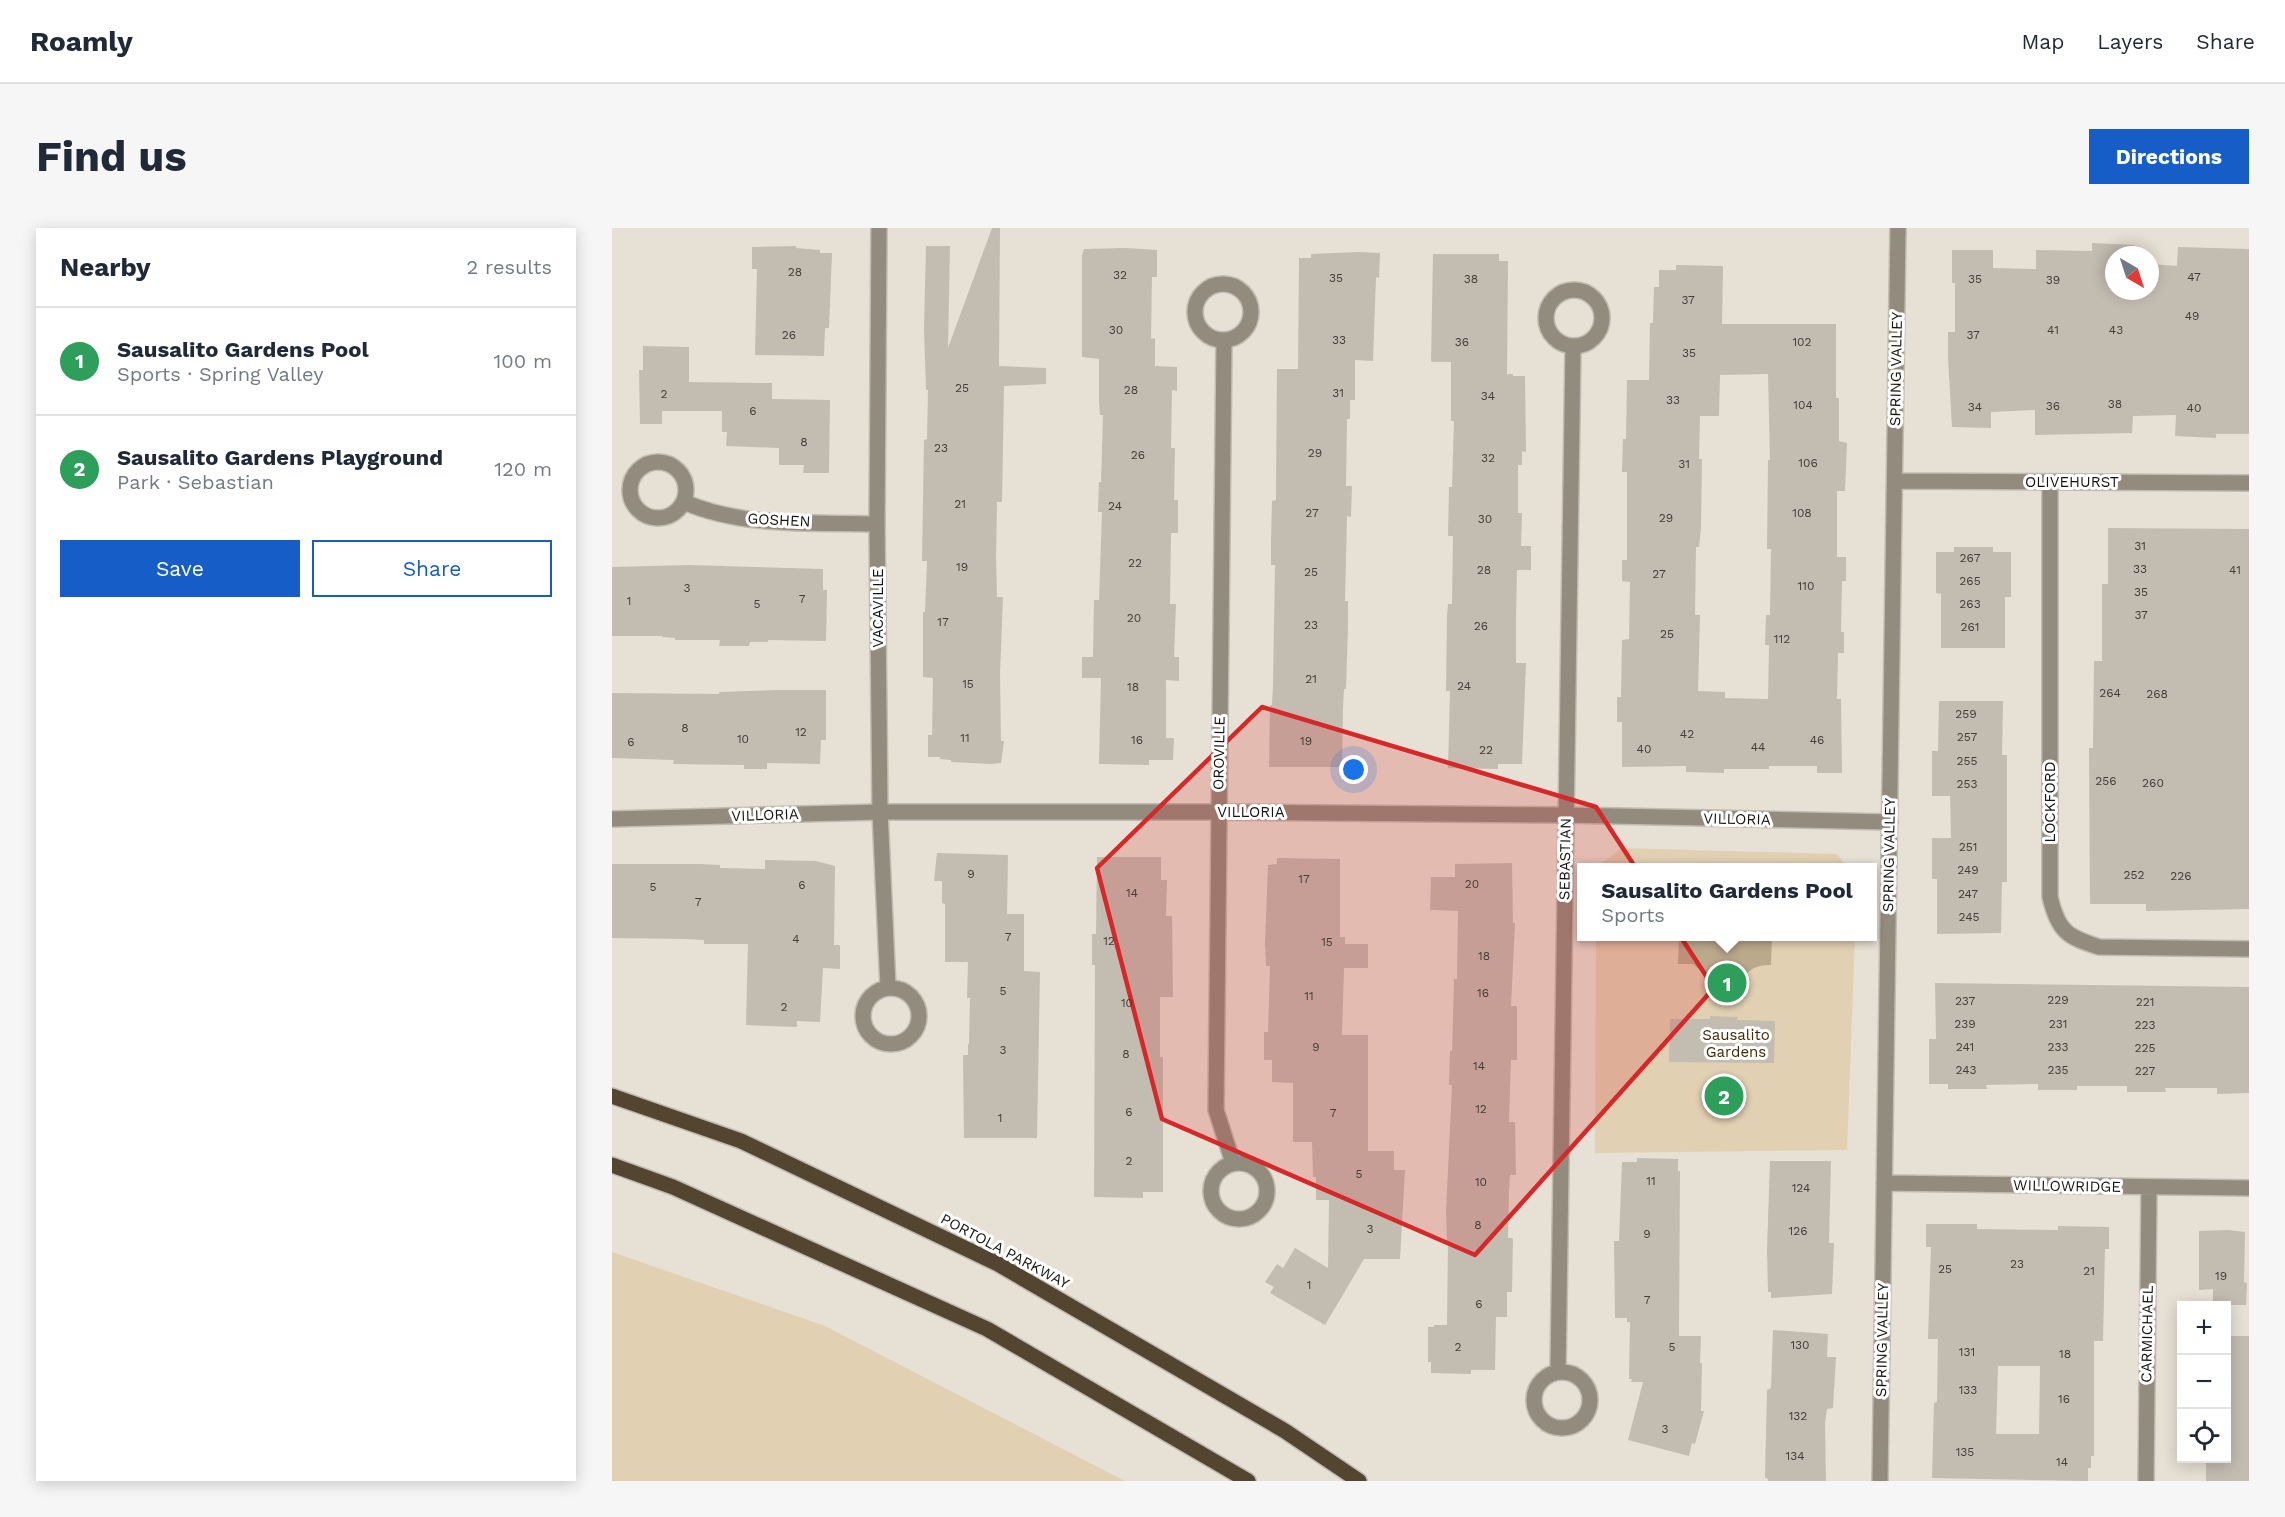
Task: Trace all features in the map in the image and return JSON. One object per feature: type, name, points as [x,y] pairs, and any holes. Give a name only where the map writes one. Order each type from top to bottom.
[{"type":"main road","name":"PORTOLA PARKWAY","points":[[612,1096],[741,1142],[998,1264],[1285,1431],[1359,1481]]},
{"type":"main road","points":[[612,1165],[673,1187],[987,1329],[1248,1481]]},
{"type":"street","name":"VACAVILLE","points":[[879,228],[880,812],[888,987]]},
{"type":"street","name":"SPRING VALLEY","points":[[1880,1481],[1898,228]]},
{"type":"street","name":"OROVILLE","points":[[1224,341],[1216,1110],[1233,1163]]},
{"type":"street","name":"SEBASTIAN","points":[[1558,1372],[1573,347]]},
{"type":"street","name":"OLIVEHURST","points":[[1895,482],[2249,483]]},
{"type":"street","name":"LOCKFORD","points":[[2050,482],[2050,897],[2055,918],[2064,931],[2079,940],[2099,947],[2249,949]]},
{"type":"street","name":"GOSHEN","points":[[684,502],[706,512],[751,520],[878,524]]},
{"type":"street","name":"VILLORIA","points":[[612,819],[880,812],[1219,812],[1566,815],[1890,822]]},
{"type":"street","name":"WILLOWRIDGE","points":[[1884,1183],[2249,1188]]},
{"type":"street","name":"CARMICHAEL","points":[[2146,1481],[2149,1187]]},
{"type":"highlighted area","points":[[1262,707],[1596,807],[1714,988],[1475,1255],[1162,1119],[1097,868]]},
{"type":"green space","points":[[1622,848],[1837,854],[1844,863],[1601,863]]},
{"type":"green space","name":"Sausalito Gardens","points":[[1596,941],[1855,941],[1847,1150],[1595,1153]]},
{"type":"green space","points":[[612,1252],[825,1326],[1125,1481],[612,1481]]},
{"type":"shaded area","points":[[1679,941],[1772,941],[1771,965],[1754,968],[1727,986],[1718,986],[1693,964],[1678,964]]},
{"type":"building","points":[[992,228],[1000,228],[999,366],[1046,368],[1046,384],[1004,386],[1002,502],[997,502],[996,558],[997,597],[1003,597],[1000,675],[1001,741],[1004,741],[1001,763],[991,764],[951,762],[951,760],[940,759],[940,757],[928,757],[928,735],[932,735],[933,678],[923,677],[923,612],[925,612],[927,561],[922,561],[924,440],[927,439],[928,390],[926,390],[924,329],[926,246],[950,246],[948,348]]},
{"type":"building","points":[[2092,243],[2134,245],[2105,246],[2105,300],[2159,300],[2159,265],[2177,266],[2178,247],[2249,249],[2249,434],[2216,434],[2216,438],[2175,436],[2176,415],[2133,416],[2132,433],[2035,435],[2035,410],[1991,412],[1991,428],[1952,427],[1948,332],[1955,332],[1952,250],[1993,250],[1993,268],[2036,269],[2036,250],[2092,251]]},
{"type":"building","points":[[796,246],[796,248],[820,250],[820,253],[832,253],[829,328],[825,328],[824,356],[755,355],[757,269],[752,269],[752,247]]},
{"type":"building","points":[[1084,249],[1157,250],[1157,277],[1152,277],[1151,339],[1155,338],[1155,366],[1177,367],[1177,391],[1172,390],[1171,448],[1175,448],[1174,500],[1178,500],[1178,533],[1171,533],[1170,604],[1176,604],[1174,657],[1179,657],[1179,681],[1166,680],[1166,738],[1174,738],[1173,760],[1149,760],[1149,765],[1099,764],[1101,678],[1082,678],[1082,657],[1093,657],[1094,600],[1099,600],[1102,512],[1098,512],[1103,415],[1100,415],[1099,402],[1099,359],[1082,357],[1082,255]]},
{"type":"building","points":[[1380,253],[1379,278],[1376,277],[1373,361],[1355,360],[1355,400],[1350,400],[1350,419],[1347,419],[1346,486],[1352,486],[1351,517],[1347,516],[1345,601],[1348,601],[1348,627],[1342,767],[1269,767],[1275,565],[1271,565],[1271,543],[1272,501],[1276,500],[1277,369],[1298,369],[1299,258],[1311,258],[1311,254]]},
{"type":"building","points":[[1433,254],[1499,254],[1499,261],[1508,261],[1507,374],[1525,376],[1526,452],[1522,451],[1522,465],[1518,465],[1518,513],[1522,513],[1521,546],[1531,546],[1531,570],[1517,570],[1516,663],[1526,663],[1522,764],[1498,764],[1498,769],[1448,768],[1450,691],[1446,691],[1447,616],[1448,604],[1452,604],[1453,536],[1448,536],[1454,421],[1451,421],[1451,362],[1431,362]]},
{"type":"building","points":[[1676,265],[1723,266],[1722,324],[1836,324],[1836,398],[1839,398],[1839,441],[1847,443],[1845,491],[1837,491],[1837,557],[1846,557],[1846,581],[1842,581],[1841,632],[1844,632],[1844,653],[1838,653],[1837,699],[1841,699],[1842,773],[1817,773],[1817,766],[1724,769],[1724,773],[1686,772],[1686,766],[1622,767],[1622,722],[1617,722],[1617,697],[1621,697],[1622,640],[1629,639],[1630,582],[1622,581],[1622,560],[1627,560],[1627,472],[1622,472],[1623,439],[1626,439],[1627,380],[1649,380],[1650,323],[1653,323],[1654,287],[1659,287],[1659,270],[1676,270]],"holes":[[[1768,374],[1770,460],[1768,460],[1767,549],[1771,549],[1770,615],[1766,615],[1765,645],[1769,645],[1768,699],[1725,698],[1725,692],[1698,691],[1700,615],[1695,615],[1696,547],[1699,547],[1701,528],[1700,416],[1719,416],[1720,375]]]},
{"type":"building","points":[[643,346],[689,347],[689,382],[772,383],[772,399],[830,400],[829,473],[803,473],[804,465],[779,465],[779,448],[726,446],[727,432],[722,432],[722,411],[662,411],[662,424],[640,424],[639,370],[643,370]]},
{"type":"building","points":[[2108,528],[2249,529],[2249,909],[2146,911],[2146,904],[2090,904],[2089,748],[2093,748],[2094,661],[2102,661],[2102,584],[2108,584]]},
{"type":"building","points":[[1954,547],[1993,547],[1993,552],[2011,552],[2011,597],[2005,597],[2005,648],[1941,648],[1941,594],[1936,593],[1936,552],[1954,552]]},
{"type":"building","points":[[689,565],[823,569],[823,590],[827,590],[826,641],[768,640],[768,642],[750,642],[749,646],[719,646],[720,640],[675,640],[675,638],[662,636],[612,636],[612,567]]},
{"type":"building","points":[[826,690],[826,740],[821,740],[820,764],[767,763],[767,769],[744,769],[744,765],[673,764],[674,760],[612,758],[612,693],[719,694],[719,692]]},
{"type":"building","points":[[1939,701],[2003,701],[2002,755],[2007,755],[2007,882],[2002,882],[2001,933],[1937,934],[1937,879],[1932,879],[1932,838],[1951,838],[1950,796],[1932,796],[1932,751],[1938,751]]},
{"type":"building","points":[[937,853],[1008,855],[1007,914],[1024,914],[1024,971],[1040,972],[1037,1138],[964,1138],[963,1055],[968,1055],[969,1044],[968,962],[945,962],[945,904],[942,903],[942,881],[934,881]]},
{"type":"building","points":[[1097,857],[1161,857],[1161,880],[1167,880],[1166,916],[1172,916],[1173,997],[1160,997],[1160,1057],[1163,1057],[1163,1192],[1143,1192],[1143,1198],[1094,1197],[1095,965],[1092,965],[1092,934],[1096,934]]},
{"type":"building","points":[[1277,858],[1340,859],[1340,937],[1345,937],[1345,944],[1368,944],[1368,968],[1344,968],[1342,1035],[1368,1035],[1368,1151],[1394,1151],[1394,1170],[1405,1170],[1400,1259],[1364,1259],[1325,1325],[1270,1293],[1274,1287],[1265,1282],[1277,1264],[1283,1268],[1295,1248],[1328,1268],[1329,1200],[1316,1200],[1312,1142],[1293,1142],[1293,1083],[1272,1082],[1272,1060],[1264,1060],[1264,1032],[1268,1032],[1270,966],[1266,966],[1265,943],[1268,865],[1277,864]]},
{"type":"building","points":[[765,860],[816,861],[835,866],[834,945],[840,945],[840,969],[823,968],[820,1022],[797,1021],[797,1027],[746,1025],[748,944],[704,944],[704,940],[685,939],[612,938],[612,864],[701,864],[720,865],[720,868],[765,869]]},
{"type":"building","points":[[1512,863],[1513,923],[1515,923],[1511,1006],[1517,1006],[1517,1060],[1511,1060],[1509,1122],[1515,1122],[1516,1175],[1510,1175],[1509,1190],[1508,1238],[1513,1238],[1512,1292],[1507,1292],[1507,1317],[1496,1317],[1495,1370],[1471,1370],[1471,1374],[1431,1373],[1431,1362],[1428,1362],[1428,1327],[1447,1325],[1446,1212],[1452,1085],[1449,1085],[1454,979],[1457,979],[1458,911],[1430,910],[1431,877],[1455,877],[1455,864]]},
{"type":"building","points":[[1935,983],[2249,987],[2249,1093],[2217,1094],[2217,1088],[2165,1088],[2166,1092],[2127,1092],[2127,1086],[2077,1086],[2077,1090],[2038,1090],[2038,1084],[1986,1085],[1987,1089],[1948,1089],[1948,1084],[1929,1084],[1929,1039],[1936,1039]]},
{"type":"building","points":[[1710,1016],[1738,1017],[1737,1020],[1775,1021],[1774,1063],[1669,1062],[1670,1019],[1710,1019]]},
{"type":"building","points":[[1637,1158],[1678,1159],[1678,1171],[1680,1171],[1679,1336],[1701,1336],[1701,1411],[1704,1411],[1695,1444],[1692,1443],[1689,1456],[1628,1440],[1643,1382],[1631,1382],[1632,1379],[1629,1379],[1630,1322],[1627,1322],[1627,1318],[1615,1318],[1614,1241],[1619,1241],[1622,1162],[1637,1162]]},
{"type":"building","points":[[1770,1161],[1831,1161],[1829,1243],[1834,1243],[1832,1294],[1771,1298],[1771,1292],[1768,1292]]},
{"type":"building","points":[[1926,1224],[1977,1224],[1977,1229],[2058,1230],[2058,1226],[2109,1227],[2109,1249],[2105,1249],[2103,1341],[2094,1341],[2094,1456],[2091,1456],[2091,1468],[2088,1468],[2088,1481],[1932,1478],[1938,1339],[1928,1339],[1931,1247],[1926,1247]],"holes":[[[1998,1366],[2040,1366],[2039,1434],[1996,1434]]]},
{"type":"building","points":[[2199,1231],[2245,1232],[2246,1305],[2231,1305],[2231,1301],[2213,1301],[2213,1289],[2199,1290]]},
{"type":"building","points":[[1773,1330],[1828,1334],[1827,1357],[1836,1357],[1833,1408],[1827,1409],[1825,1423],[1826,1481],[1768,1481],[1765,1478],[1767,1390],[1771,1388]]},
{"type":"building","points":[[2231,1336],[2249,1336],[2249,1481],[2206,1481],[2206,1463],[2231,1463]]},
{"type":"place","name":"Sausalito Gardens Pool","points":[[1727,983]]},
{"type":"place","name":"Sausalito Gardens Playground","points":[[1724,1096]]}]
